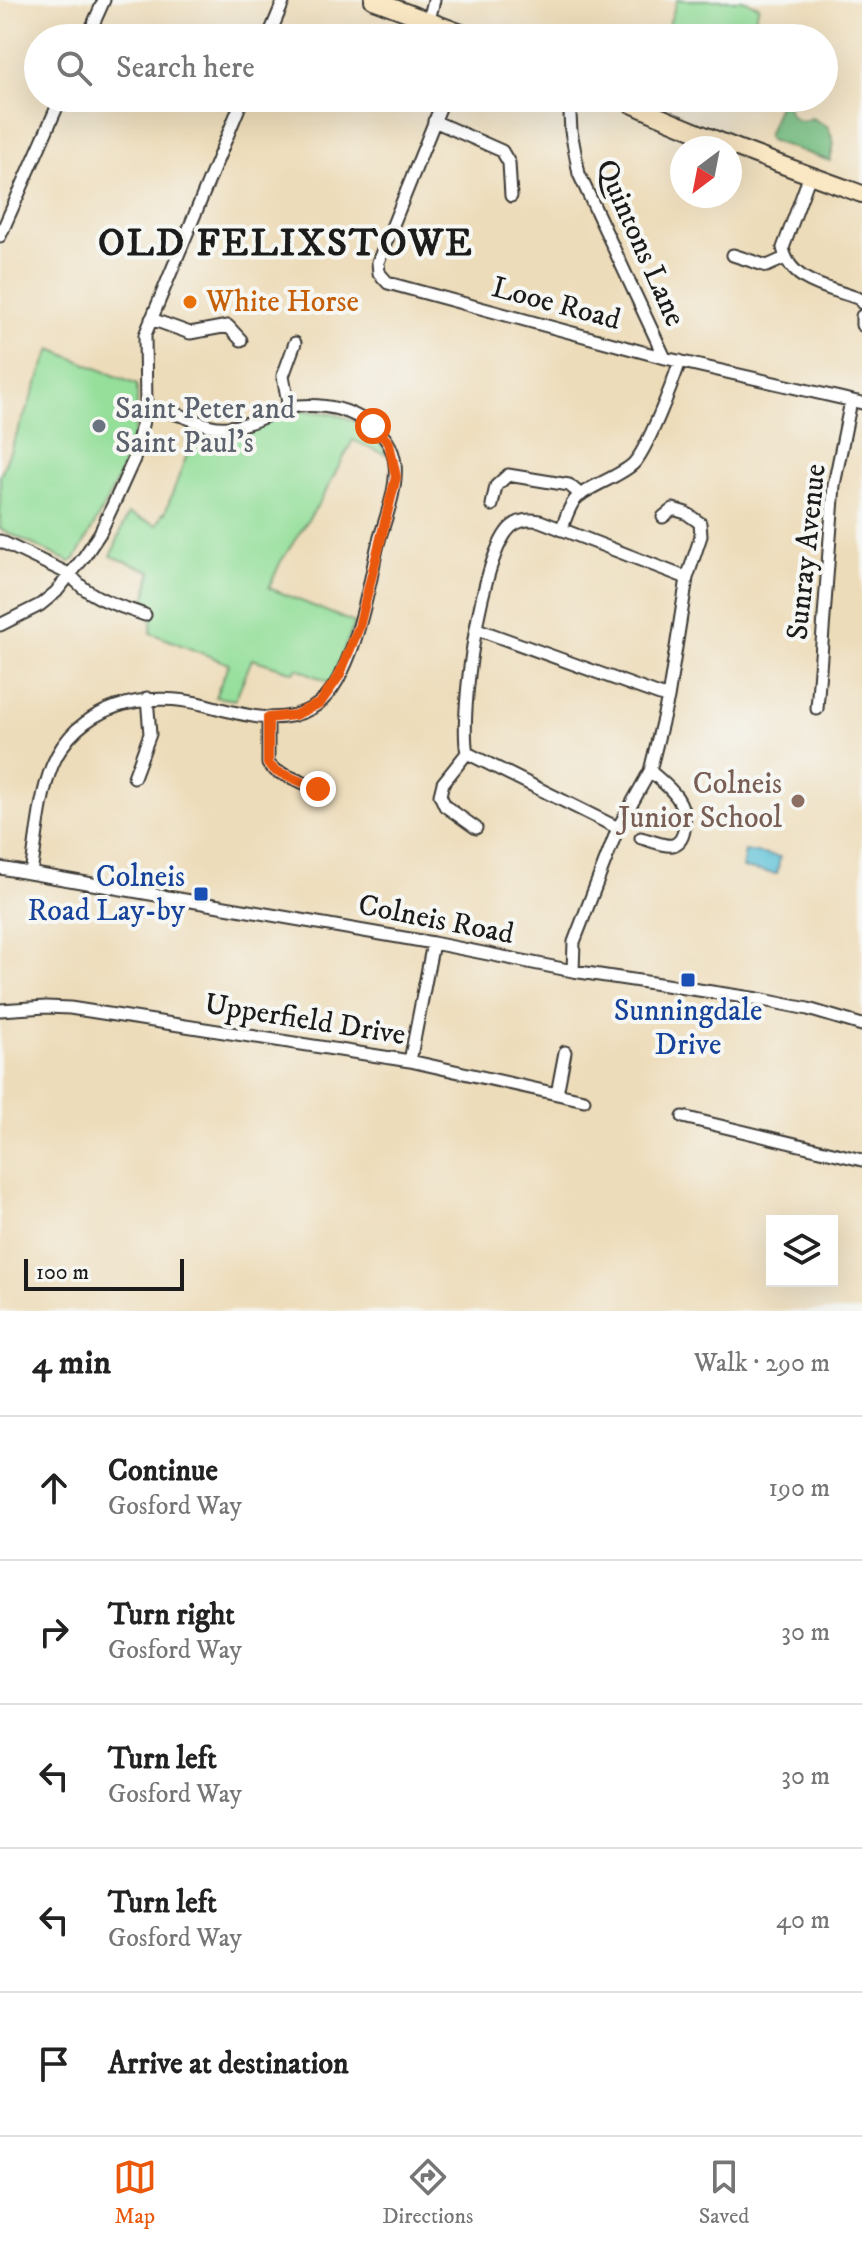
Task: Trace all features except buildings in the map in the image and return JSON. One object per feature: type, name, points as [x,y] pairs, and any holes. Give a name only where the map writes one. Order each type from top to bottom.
[{"type":"street","points":[[93,24],[104,0]]},
{"type":"street","points":[[274,24],[284,0]]},
{"type":"street","points":[[373,0],[439,24]]},
{"type":"street","points":[[429,20],[434,0]]},
{"type":"street","points":[[0,236],[55,112]]},
{"type":"street","points":[[0,625],[40,605],[71,575],[100,533],[125,480],[134,459],[146,408],[145,335],[237,112]]},
{"type":"street","name":"Looe Road","points":[[438,112],[378,262],[382,278],[393,285],[665,358],[857,402]]},
{"type":"street","name":"Quintons Lane","points":[[570,112],[579,174],[665,358]]},
{"type":"street","points":[[649,112],[697,134],[862,194]]},
{"type":"street","points":[[434,121],[491,144],[505,153],[509,163],[511,196]]},
{"type":"street","points":[[810,175],[783,248],[785,258],[807,280],[861,300]]},
{"type":"street","points":[[733,255],[767,266],[785,258]]},
{"type":"street","points":[[862,316],[862,325]]},
{"type":"street","points":[[151,319],[190,333],[228,326],[241,340]]},
{"type":"street","points":[[289,408],[283,376],[295,343]]},
{"type":"street","points":[[561,530],[573,503],[581,495],[613,479],[635,462],[680,361]]},
{"type":"street","name":"Sunray Avenue","points":[[817,709],[834,485],[857,402]]},
{"type":"street","points":[[31,873],[47,781],[64,744],[80,727],[100,714],[147,698],[199,703],[268,718],[291,716],[315,707],[328,694],[339,676],[359,627],[396,477],[389,443],[367,422],[330,407],[289,408],[229,427],[209,426],[146,408]]},
{"type":"street","points":[[492,505],[496,486],[508,475],[569,485],[581,495]]},
{"type":"street","points":[[573,971],[574,942],[618,828],[650,771],[668,698],[687,578],[701,536],[701,526],[697,520],[679,510],[668,511],[663,517]]},
{"type":"street","points":[[476,828],[445,806],[440,795],[443,783],[467,753],[465,733],[477,629],[496,550],[508,530],[518,522],[530,520],[687,578]]},
{"type":"street","points":[[0,541],[71,575],[78,585],[101,598],[145,615]]},
{"type":"street","points":[[477,629],[668,698]]},
{"type":"street","points":[[134,777],[150,734],[147,698]]},
{"type":"street","points":[[268,718],[268,764],[276,771],[318,789]]},
{"type":"street","points":[[467,753],[618,828]]},
{"type":"street","points":[[641,838],[672,845],[684,832],[685,811],[679,796],[650,771]]},
{"type":"street","name":"Colneis Road","points":[[0,868],[433,943],[573,971],[758,999],[808,1009],[862,1025]]},
{"type":"street","points":[[410,1061],[433,943]]},
{"type":"street","name":"Upperfield Drive","points":[[0,1010],[70,1008],[410,1061],[584,1100]]},
{"type":"street","points":[[557,1094],[565,1052]]},
{"type":"street","points":[[683,1117],[862,1160]]},
{"type":"green space","points":[[677,0],[742,0],[759,6],[753,24],[669,24]]},
{"type":"green space","points":[[776,112],[790,112],[803,121],[812,118],[828,127],[834,143],[830,161],[769,140],[767,136]]},
{"type":"green space","name":"Saint Peter and Saint Paul's","points":[[51,349],[137,385],[136,423],[124,462],[110,496],[75,559],[70,562],[0,529],[0,476]]},
{"type":"green space","points":[[303,411],[328,413],[352,420],[372,434],[386,455],[353,440],[321,500],[280,563],[269,588],[355,623],[330,683],[297,668],[294,672],[252,659],[235,700],[215,697],[229,664],[151,633],[152,611],[144,607],[151,571],[111,556],[128,514],[157,525],[165,513],[189,449],[186,441],[193,426],[224,432]]},
{"type":"water","points":[[745,851],[780,857],[777,874],[742,868]]},
{"type":"place","name":"White Horse","points":[[190,302]]},
{"type":"place","name":"Saint Peter and Saint Paul's","points":[[99,426]]},
{"type":"place","name":"Colneis Junior School","points":[[798,801]]},
{"type":"place","name":"Colneis Road Lay-by","points":[[201,894]]},
{"type":"place","name":"Sunningdale Drive","points":[[688,980]]},
{"type":"district","name":"OLD FELIXSTOWE","points":[[286,244]]},
{"type":"route","points":[[318,789],[276,771],[268,764],[268,718],[295,715],[320,703],[339,676],[359,627],[396,477],[389,443],[373,426]]}]
